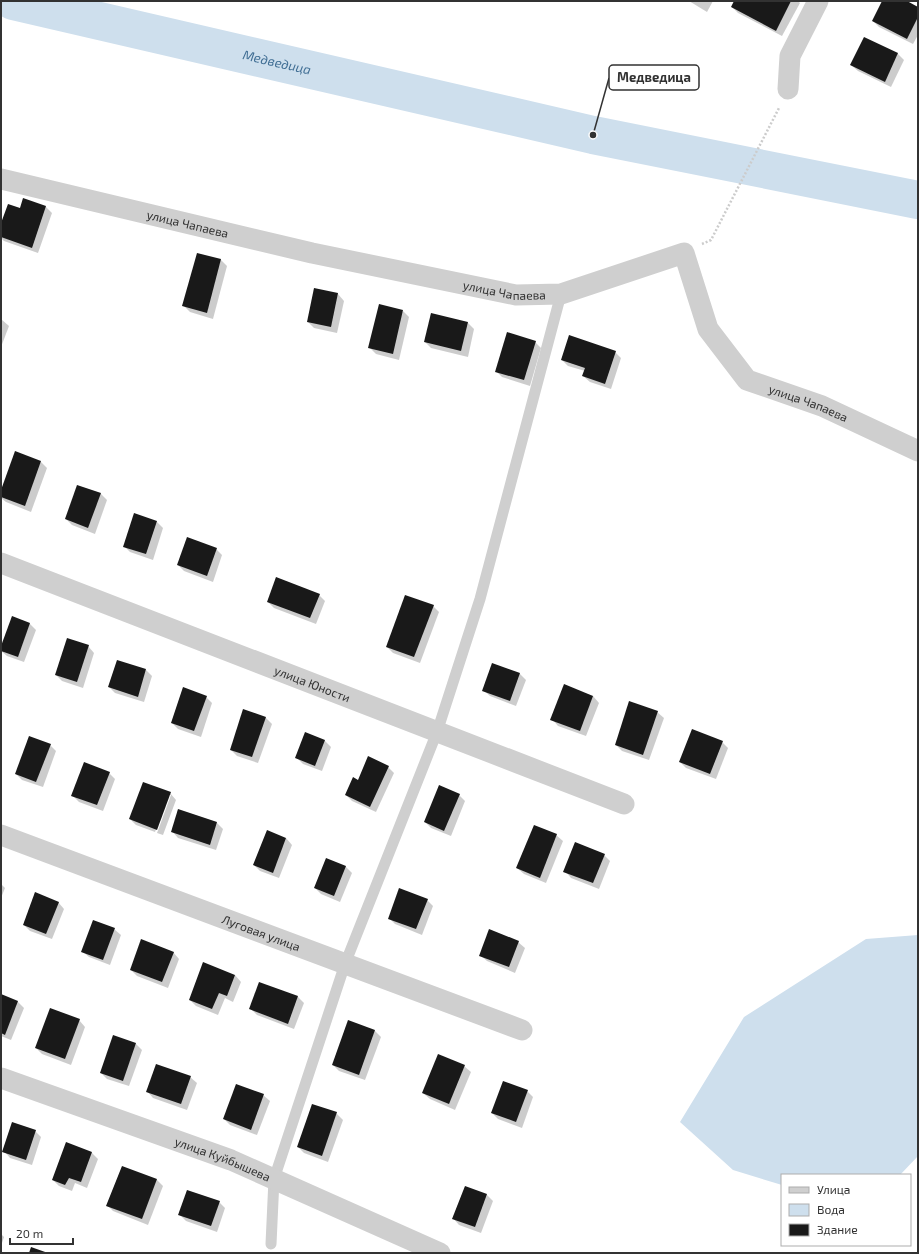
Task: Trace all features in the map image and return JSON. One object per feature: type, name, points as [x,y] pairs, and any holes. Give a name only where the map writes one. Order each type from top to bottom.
[{"type":"street","points":[[788,89],[790,56],[818,1]]},
{"type":"street","name":"улица Чапаева","points":[[1,179],[312,253],[516,295],[562,294],[684,253],[708,329],[746,380],[822,406],[918,451]]},
{"type":"street","name":"улица Юности","points":[[1,564],[624,804]]},
{"type":"street","name":"Луговая улица","points":[[1,835],[522,1030]]},
{"type":"street","name":"улица Куйбышева","points":[[1,1078],[231,1160],[440,1253]]},
{"type":"lane","points":[[271,1244],[274,1179],[345,964],[436,732],[480,599],[562,294]]},
{"type":"path","points":[[711,240],[788,89]]},
{"type":"water","points":[[918,935],[918,1156],[901,1174],[781,1174],[781,1185],[733,1170],[680,1122],[744,1017],[866,939]]},
{"type":"building","points":[[734,1],[791,1],[776,31],[731,7]]},
{"type":"building","points":[[882,1],[907,1],[918,7],[918,17],[907,39],[872,21]]},
{"type":"building","points":[[864,37],[898,53],[885,82],[850,65]]},
{"type":"building","points":[[23,198],[46,206],[32,248],[1,237],[1,223],[8,204],[20,208]]},
{"type":"building","points":[[197,253],[221,259],[207,313],[182,306]]},
{"type":"building","points":[[314,288],[338,293],[331,327],[307,322]]},
{"type":"building","points":[[379,304],[403,310],[393,354],[368,348]]},
{"type":"building","points":[[431,313],[468,322],[461,351],[424,342]]},
{"type":"building","points":[[507,332],[536,341],[524,380],[495,372]]},
{"type":"building","points":[[569,335],[616,351],[605,384],[582,376],[585,368],[561,360]]},
{"type":"building","points":[[15,451],[41,461],[25,506],[1,497],[1,490]]},
{"type":"building","points":[[77,485],[101,493],[88,528],[65,519]]},
{"type":"building","points":[[134,513],[157,521],[146,554],[123,547]]},
{"type":"building","points":[[187,537],[217,548],[207,576],[177,565]]},
{"type":"building","points":[[276,577],[320,594],[310,618],[267,602]]},
{"type":"building","points":[[405,595],[434,605],[414,657],[386,647]]},
{"type":"building","points":[[12,616],[30,623],[18,657],[1,651],[1,646]]},
{"type":"building","points":[[67,638],[89,645],[77,682],[55,675]]},
{"type":"building","points":[[117,660],[146,669],[138,697],[108,687]]},
{"type":"building","points":[[492,663],[520,673],[510,701],[482,691]]},
{"type":"building","points":[[564,684],[593,696],[580,731],[550,720]]},
{"type":"building","points":[[183,687],[207,696],[194,731],[171,723]]},
{"type":"building","points":[[629,701],[658,711],[643,755],[615,745]]},
{"type":"building","points":[[243,709],[266,717],[252,757],[230,750]]},
{"type":"building","points":[[692,729],[723,741],[710,774],[679,762]]},
{"type":"building","points":[[305,732],[325,740],[315,766],[295,758]]},
{"type":"building","points":[[29,736],[51,744],[36,782],[15,774]]},
{"type":"building","points":[[368,756],[389,766],[370,807],[345,795],[353,777],[358,780]]},
{"type":"building","points":[[84,762],[110,772],[97,805],[71,796]]},
{"type":"building","points":[[143,782],[171,792],[157,830],[129,819]]},
{"type":"building","points":[[439,785],[460,794],[444,831],[424,822]]},
{"type":"building","points":[[178,809],[217,822],[210,845],[171,832]]},
{"type":"building","points":[[534,825],[557,834],[540,878],[516,868]]},
{"type":"building","points":[[267,830],[286,838],[273,873],[253,865]]},
{"type":"building","points":[[575,842],[605,854],[593,883],[563,872]]},
{"type":"building","points":[[326,858],[346,866],[334,896],[314,888]]},
{"type":"building","points":[[399,888],[428,899],[416,929],[388,919]]},
{"type":"building","points":[[35,892],[59,902],[46,934],[23,925]]},
{"type":"building","points":[[93,920],[115,928],[103,960],[81,952]]},
{"type":"building","points":[[489,929],[519,941],[509,967],[479,956]]},
{"type":"building","points":[[141,939],[174,952],[162,982],[130,970]]},
{"type":"building","points":[[203,962],[235,975],[227,996],[219,993],[212,1009],[189,1000]]},
{"type":"building","points":[[259,982],[298,996],[288,1024],[249,1009]]},
{"type":"building","points":[[1,994],[18,1001],[5,1035],[1,1033]]},
{"type":"building","points":[[50,1008],[80,1019],[65,1059],[35,1048]]},
{"type":"building","points":[[348,1020],[375,1030],[359,1075],[332,1065]]},
{"type":"building","points":[[113,1035],[136,1043],[123,1081],[100,1073]]},
{"type":"building","points":[[438,1054],[465,1065],[449,1104],[422,1093]]},
{"type":"building","points":[[156,1064],[191,1076],[181,1104],[146,1092]]},
{"type":"building","points":[[503,1081],[528,1090],[516,1122],[491,1113]]},
{"type":"building","points":[[236,1084],[264,1094],[251,1130],[223,1119]]},
{"type":"building","points":[[312,1104],[337,1112],[322,1156],[297,1147]]},
{"type":"building","points":[[12,1122],[36,1130],[26,1160],[2,1152]]},
{"type":"building","points":[[66,1142],[92,1152],[81,1182],[69,1178],[65,1185],[52,1180]]},
{"type":"building","points":[[122,1166],[157,1179],[142,1219],[106,1206]]},
{"type":"building","points":[[465,1186],[487,1194],[475,1227],[452,1219]]},
{"type":"building","points":[[187,1190],[220,1201],[211,1226],[178,1215]]},
{"type":"building","points":[[31,1247],[48,1253],[29,1253]]},
{"type":"waterway","name":"Медведица","points":[[13,1],[593,135],[918,200]]},
{"type":"place","name":"Медведица","points":[[593,135]]}]
